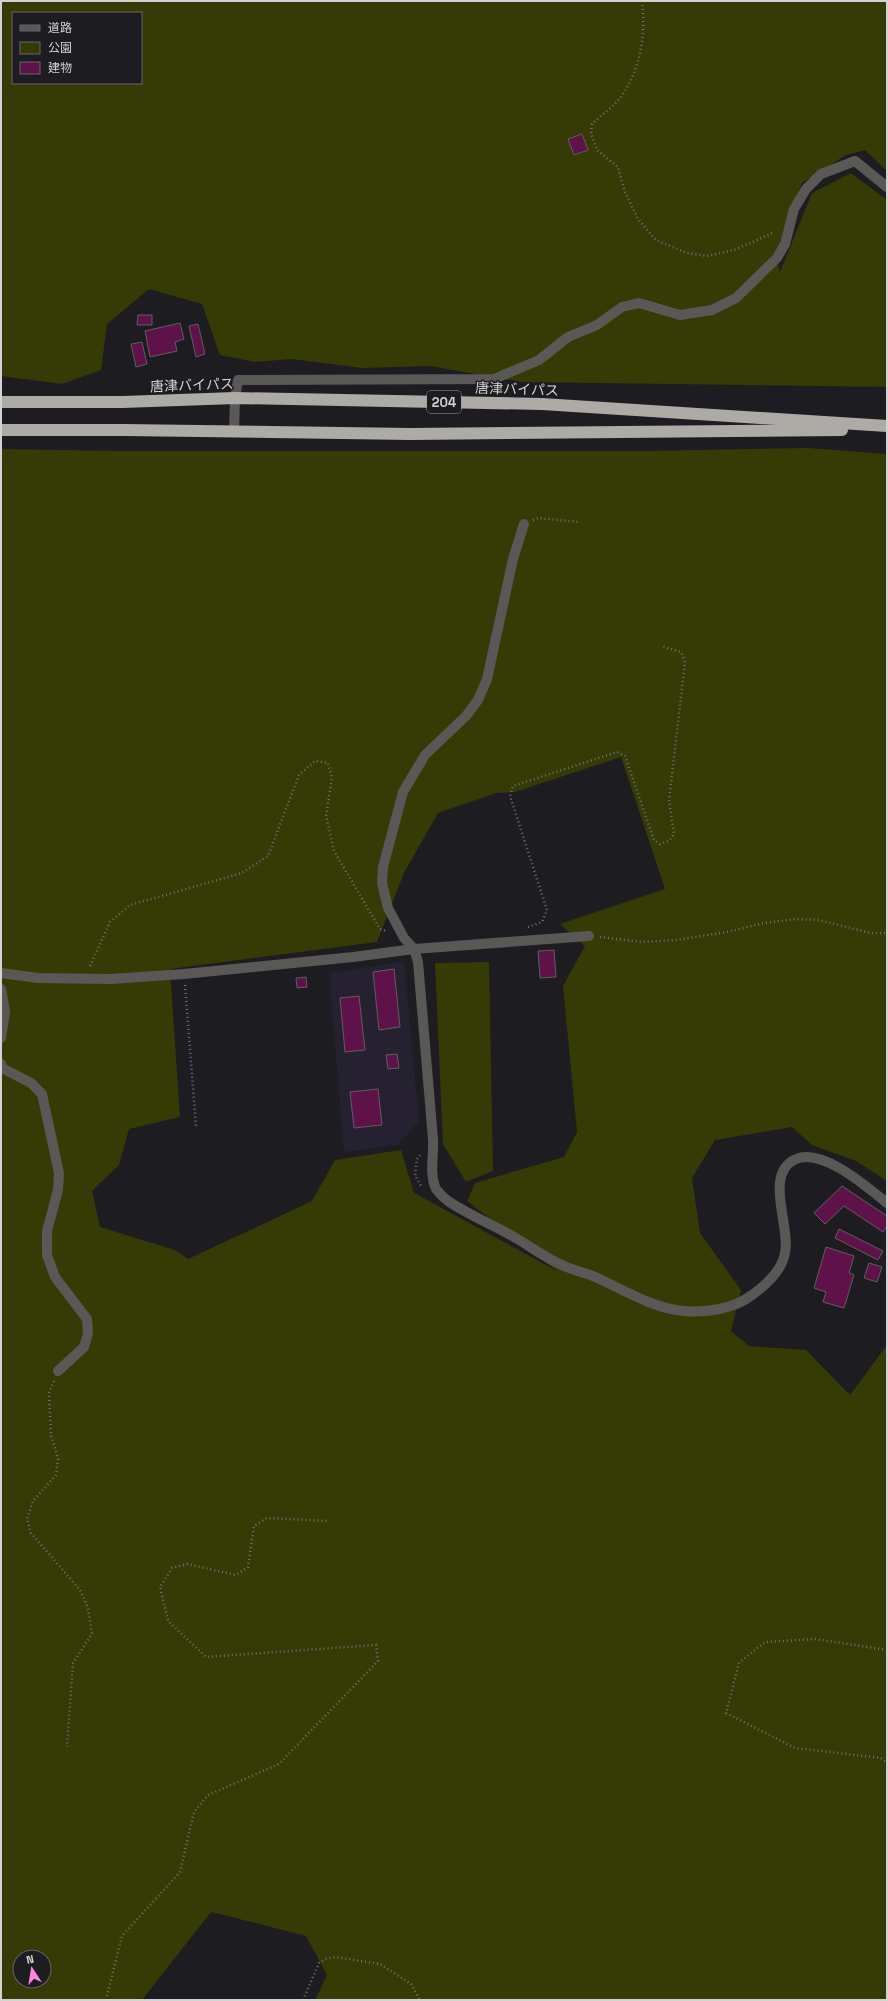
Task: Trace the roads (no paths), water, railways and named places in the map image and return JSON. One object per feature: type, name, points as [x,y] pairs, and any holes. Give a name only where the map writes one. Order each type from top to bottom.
[{"type":"highway","name":"唐津バイパス","points":[[1,402],[123,402],[235,398],[542,404],[887,428]]},
{"type":"highway","name":"唐津バイパス","points":[[1,430],[410,434],[887,428]]},
{"type":"street","points":[[234,432],[235,398],[238,380],[494,379],[539,360],[568,337],[597,325],[622,307],[639,303],[680,316],[712,310],[736,298],[777,258],[785,244],[794,209],[806,189],[821,174],[855,161],[887,188]]},
{"type":"street","points":[[524,524],[513,559],[487,679],[481,693],[466,716],[425,755],[403,792],[383,867],[382,883],[388,908],[404,938],[414,949],[418,962],[432,1135],[433,1177],[437,1190],[446,1200],[560,1265],[593,1276],[652,1304],[683,1311],[708,1310],[732,1306],[752,1296],[776,1274],[785,1255],[787,1238],[779,1194],[779,1180],[786,1167],[795,1160],[809,1157],[822,1160],[857,1180],[887,1203]]},
{"type":"street","points":[[1,974],[38,978],[84,980],[184,974],[353,957],[414,949],[590,936]]},
{"type":"street","points":[[1,988],[5,1010],[1,1038]]},
{"type":"street","points":[[1,1064],[2,1068],[31,1083],[42,1094],[59,1173],[58,1190],[47,1231],[47,1255],[55,1277],[87,1319],[88,1334],[84,1347],[58,1371]]}]
